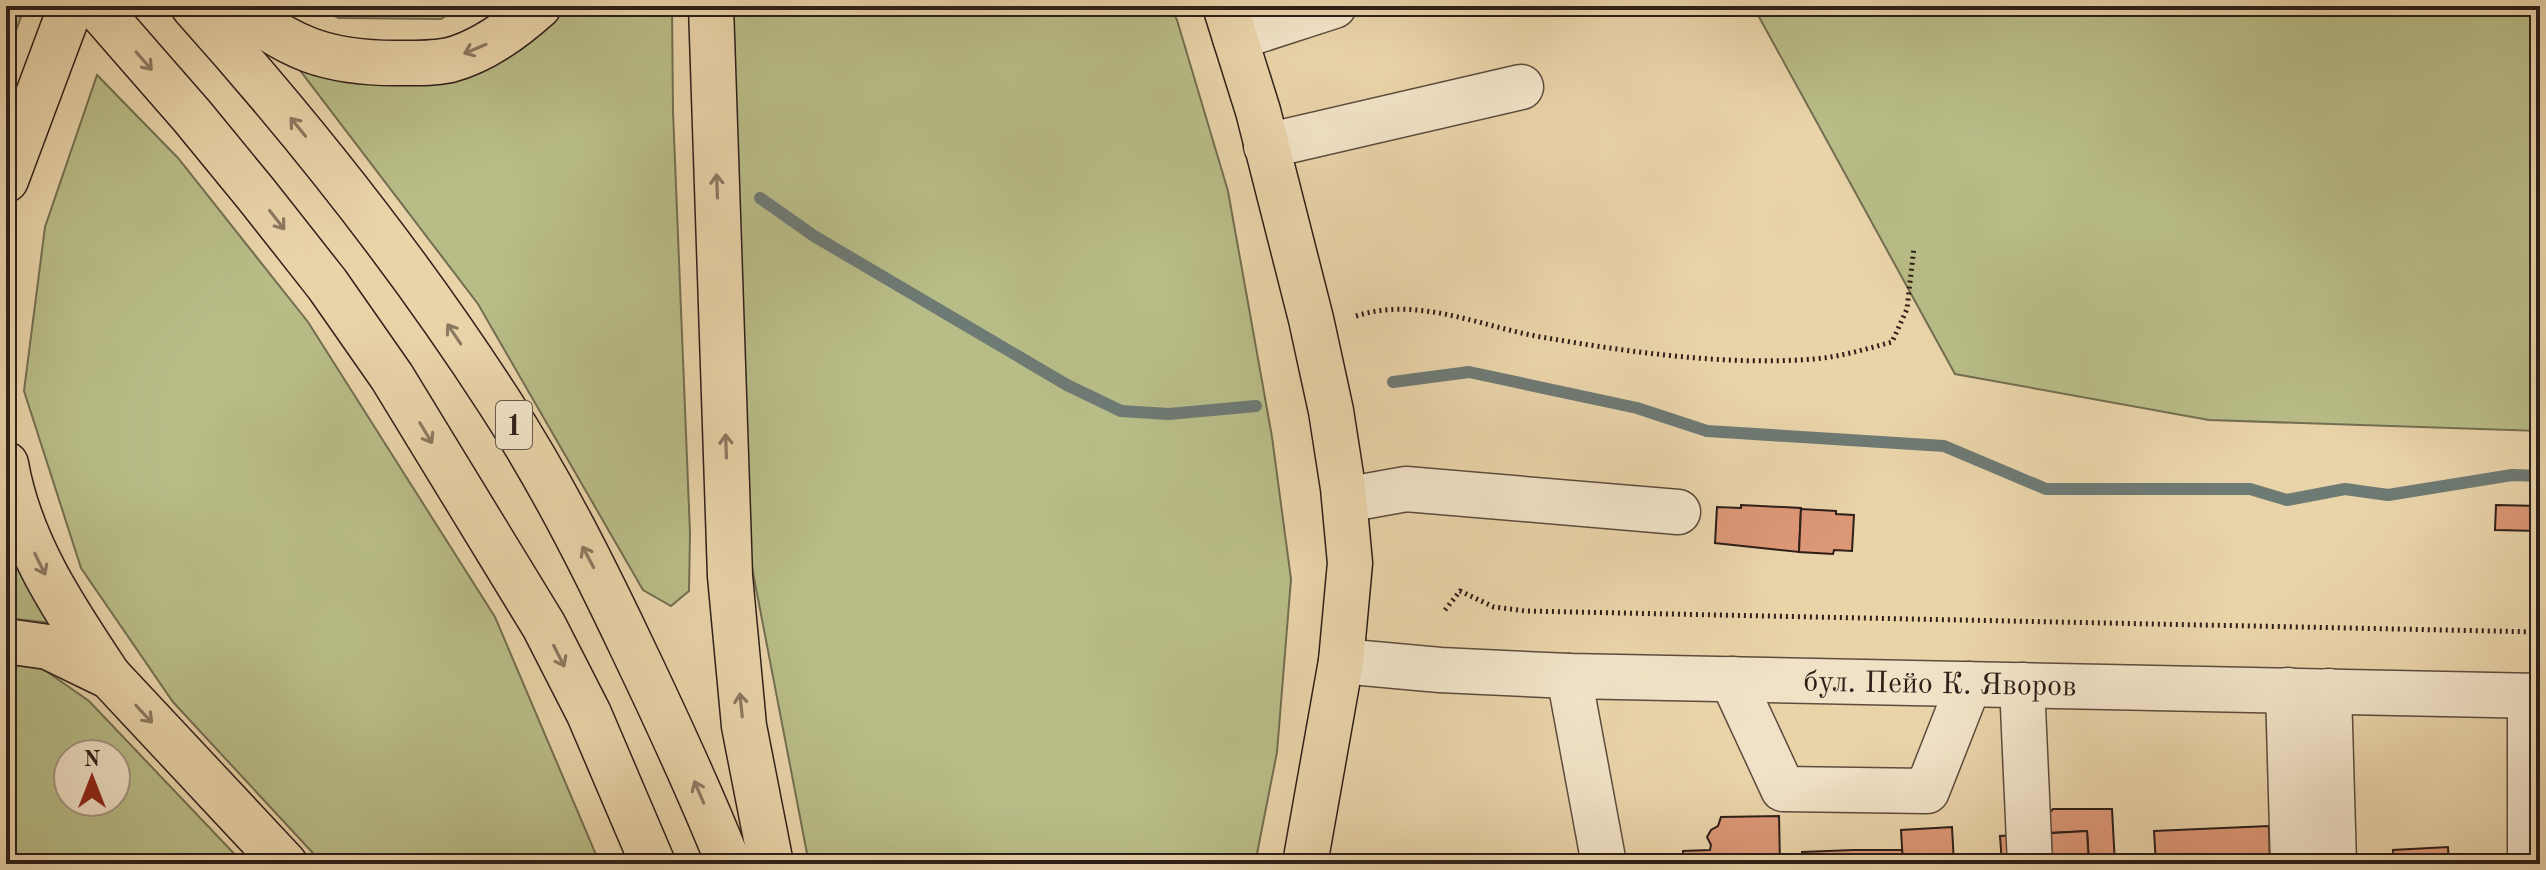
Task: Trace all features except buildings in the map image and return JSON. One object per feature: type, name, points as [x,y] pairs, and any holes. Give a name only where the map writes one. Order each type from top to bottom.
[{"type":"main road","points":[[6,180],[71,6]]},
{"type":"main road","points":[[96,6],[192,116],[327,284],[392,377],[544,626],[589,714],[653,864]]},
{"type":"main road","points":[[216,16],[339,60],[417,63],[450,60],[486,45],[517,26],[539,6]]},
{"type":"main road","points":[[711,6],[730,576],[744,726],[771,864]]},
{"type":"main road","name":"1","points":[[216,16],[262,82],[370,217],[436,306],[545,476],[599,578],[695,781],[729,864]]},
{"type":"main road","points":[[1230,22],[1313,329],[1331,411],[1345,500],[1350,563],[1341,661],[1305,864]]},
{"type":"main road","points":[[6,464],[23,527],[44,573],[110,677],[285,864]]},
{"type":"main road","points":[[6,641],[48,647],[110,677]]},
{"type":"street","points":[[1230,22],[1334,6]]},
{"type":"street","points":[[1266,146],[1521,87]]},
{"type":"street","points":[[1345,500],[1406,489],[1678,512]]},
{"type":"street","name":"бул. Пейо К. Яворов","points":[[1341,661],[1440,670],[1569,676],[2535,696]]},
{"type":"street","points":[[1569,676],[1604,864]]},
{"type":"street","points":[[1732,679],[1783,789],[1927,791],[1969,684]]},
{"type":"street","points":[[2022,685],[2030,864]]},
{"type":"street","points":[[2293,864],[2308,691]]},
{"type":"street","points":[[2308,691],[2334,864]]},
{"type":"street","points":[[2530,864],[2535,696]]},
{"type":"path","points":[[1313,329],[1378,309],[1408,309],[1459,317],[1537,337],[1630,351],[1735,359],[1815,359],[1892,342],[1907,309],[1914,247]]},
{"type":"path","points":[[1445,610],[1460,591],[1494,607],[1525,611],[2540,632]]},
{"type":"green space","points":[[6,6],[25,6],[6,58]]},
{"type":"green space","points":[[310,6],[462,6],[441,19],[339,18]]},
{"type":"green space","points":[[554,6],[672,6],[673,112],[690,533],[689,591],[671,606],[643,590],[478,304],[299,69],[377,80]]},
{"type":"green space","points":[[731,6],[1170,6],[1177,20],[1228,191],[1272,437],[1291,579],[1277,752],[1255,864],[809,864],[745,531]]},
{"type":"green space","points":[[1753,6],[2540,6],[2540,431],[2209,420],[1955,374]]},
{"type":"green space","points":[[97,75],[178,158],[308,322],[495,617],[600,864],[323,864],[173,702],[81,568],[24,391],[45,227]]},
{"type":"green space","points":[[6,532],[52,623],[6,618]]},
{"type":"green space","points":[[6,664],[43,669],[89,701],[124,738],[52,738],[52,818],[132,818],[132,746],[244,864],[6,864]]},
{"type":"waterway","points":[[760,198],[814,236],[1067,385],[1121,411],[1169,414],[1256,406]]},
{"type":"waterway","points":[[1393,382],[1469,372],[1637,408],[1707,431],[1944,446],[2046,489],[2250,489],[2287,500],[2345,489],[2388,495],[2512,475],[2540,476]]}]
